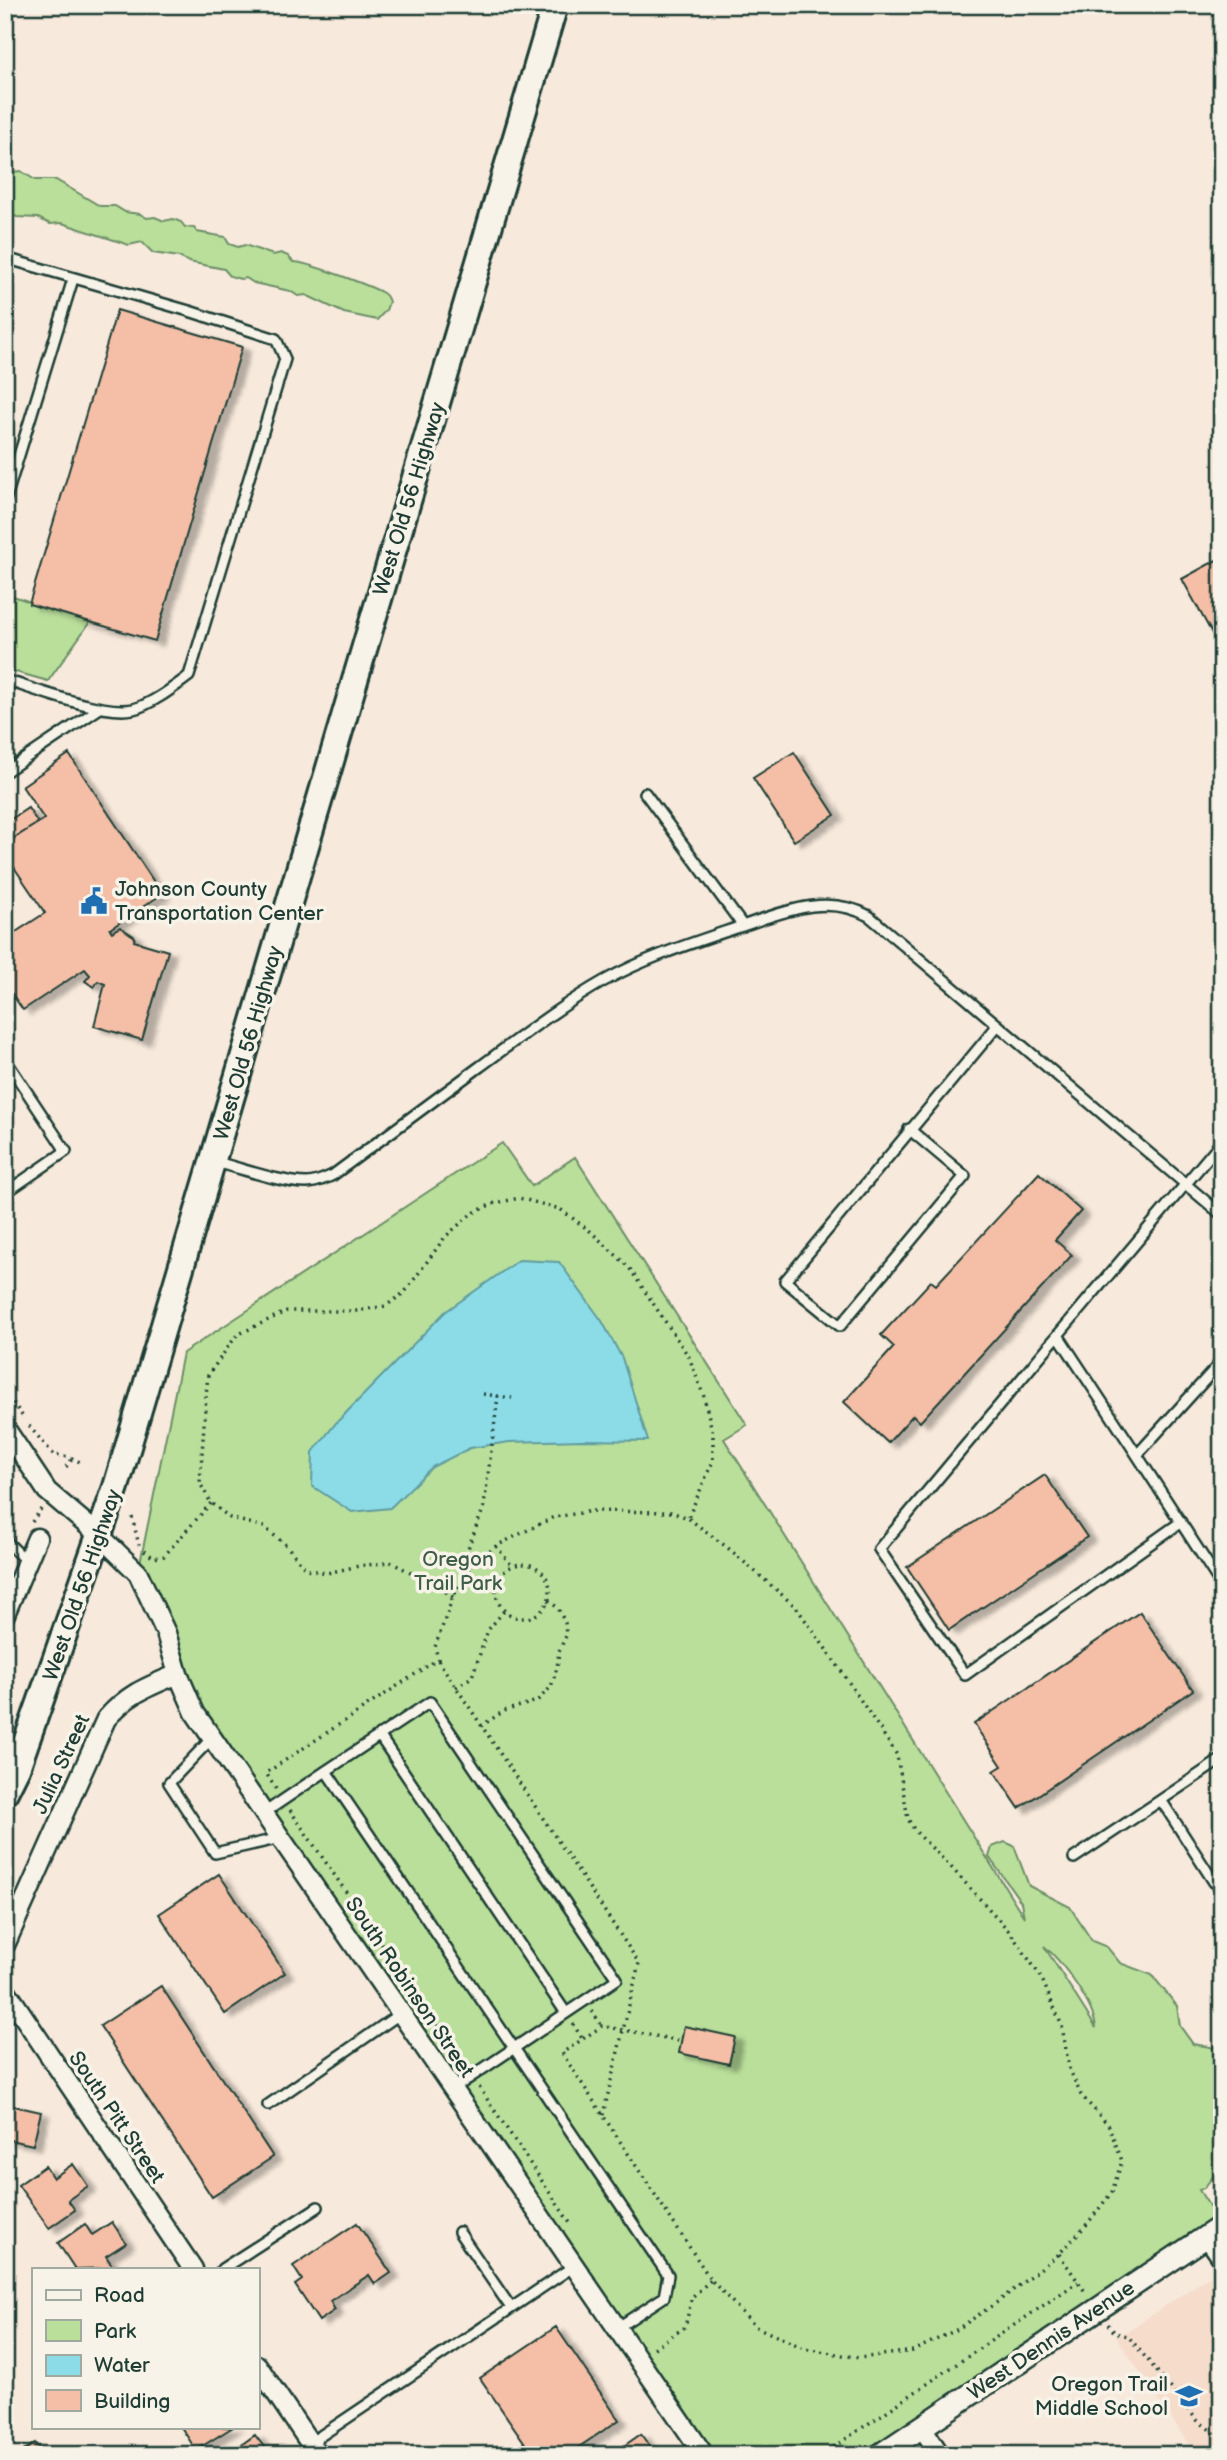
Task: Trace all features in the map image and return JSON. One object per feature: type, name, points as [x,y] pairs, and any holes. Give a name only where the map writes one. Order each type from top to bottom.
[{"type":"main road","name":"West Old 56 Highway","points":[[5,1792],[17,1768],[100,1536],[214,1161],[555,5]]},
{"type":"street","name":"South Robinson Street","points":[[5,1428],[47,1491],[138,1573],[166,1633],[178,1674],[195,1713],[704,2455]]},
{"type":"street","points":[[5,1614],[37,1538]]},
{"type":"street","name":"Julia Street","points":[[5,1945],[106,1719],[122,1701],[141,1689],[178,1674]]},
{"type":"street","name":"South Pitt Street","points":[[5,1989],[191,2268]]},
{"type":"street","name":"West Dennis Avenue","points":[[880,2455],[1222,2226]]},
{"type":"street","points":[[259,2368],[314,2449]]},
{"type":"street","points":[[922,2427],[940,2455]]},
{"type":"lane","points":[[5,258],[276,339],[285,359],[189,676],[162,695],[133,709],[100,708],[5,680]]},
{"type":"lane","points":[[5,501],[73,279]]},
{"type":"lane","points":[[5,772],[100,708]]},
{"type":"lane","points":[[645,793],[743,926]]},
{"type":"lane","points":[[214,1161],[287,1180],[307,1183],[320,1181],[342,1168],[537,1024],[604,981],[645,961],[743,926],[802,908],[830,904],[852,907],[869,916],[1222,1214]]},
{"type":"lane","points":[[909,1129],[965,1177],[840,1326],[785,1281],[909,1129],[998,1025]]},
{"type":"lane","points":[[5,1193],[66,1151],[7,1066]]},
{"type":"lane","points":[[1181,1522],[965,1675],[878,1549],[1222,1141]]},
{"type":"lane","points":[[1058,1335],[1222,1586]]},
{"type":"lane","points":[[1137,1455],[1222,1361]]},
{"type":"lane","points":[[5,1540],[27,1562]]},
{"type":"lane","points":[[264,1813],[430,1702],[617,1979],[453,2089]]},
{"type":"lane","points":[[379,1735],[566,2013]]},
{"type":"lane","points":[[212,1738],[169,1783],[215,1853],[281,1838]]},
{"type":"lane","points":[[1074,1858],[1222,1759]]},
{"type":"lane","points":[[326,1771],[668,2275],[664,2297],[617,2328]]},
{"type":"lane","points":[[1161,1800],[1214,1882],[1222,1882]]},
{"type":"lane","points":[[268,2105],[401,2013]]},
{"type":"lane","points":[[224,2268],[318,2207]]},
{"type":"lane","points":[[459,2232],[512,2308]]},
{"type":"lane","points":[[1203,2238],[1222,2266]]},
{"type":"lane","points":[[314,2449],[575,2266]]},
{"type":"path","points":[[453,1597],[435,1584],[390,1562],[327,1573],[306,1569],[286,1545],[264,1527],[230,1518],[211,1503],[200,1482],[208,1376],[237,1335],[288,1311],[356,1311],[386,1306],[405,1292],[445,1237],[471,1214],[492,1204],[519,1198],[561,1209],[590,1231],[628,1266],[689,1357],[704,1397],[713,1434],[713,1461],[688,1518]]},
{"type":"path","points":[[5,1391],[29,1427],[54,1455],[73,1458],[82,1464]]},
{"type":"path","points":[[484,1394],[512,1398]]},
{"type":"path","points":[[471,1566],[465,1556],[484,1507],[498,1396]]},
{"type":"path","points":[[66,1467],[73,1458]]},
{"type":"path","points":[[132,1517],[137,1544],[154,1558],[163,1556],[211,1503]]},
{"type":"path","points":[[572,2225],[266,1773],[438,1659],[435,1647],[453,1597],[471,1566],[496,1546],[554,1517],[594,1511],[671,1512],[688,1518],[728,1548],[796,1607],[897,1755],[908,1819],[915,1831],[1010,1932],[1041,1977],[1062,2026],[1069,2068],[1081,2095],[1109,2126],[1122,2161],[1112,2192],[1059,2254],[999,2301],[956,2330],[913,2351],[859,2358],[804,2348],[756,2327],[711,2280],[562,2053],[602,2026],[682,2041]]},
{"type":"path","points":[[496,1546],[512,1566]]},
{"type":"path","points":[[525,1563],[540,1569],[547,1577],[550,1588],[548,1600],[541,1611],[532,1616],[512,1616],[498,1603],[496,1586],[504,1571],[525,1563]]},
{"type":"path","points":[[481,1726],[504,1711],[537,1701],[551,1687],[559,1651],[566,1636],[565,1623],[558,1608],[548,1600]]},
{"type":"path","points":[[456,1687],[472,1677],[488,1630],[504,1611]]},
{"type":"path","points":[[1059,2254],[1088,2295]]},
{"type":"path","points":[[654,2348],[685,2327],[692,2297],[711,2280]]},
{"type":"path","points":[[822,2455],[1079,2282]]},
{"type":"path","points":[[1107,2322],[1115,2333],[1128,2336],[1198,2420],[1222,2439]]},
{"type":"shaded area","name":"Oregon Trail Middle School","points":[[1222,2268],[1222,2455],[1196,2455],[1117,2338]]},
{"type":"green space","points":[[21,171],[35,180],[56,180],[100,206],[115,206],[125,212],[147,218],[155,217],[164,221],[173,219],[197,232],[225,237],[229,244],[238,247],[245,245],[273,255],[281,253],[293,262],[376,290],[386,295],[389,302],[377,320],[344,313],[306,295],[298,296],[290,291],[254,283],[246,278],[230,276],[224,269],[153,253],[142,242],[129,245],[62,223],[50,224],[38,218],[17,217],[5,213],[5,173]]},
{"type":"green space","points":[[13,596],[90,622],[48,681],[5,669],[5,599]]},
{"type":"green space","name":"Oregon Trail Park","points":[[502,1143],[532,1186],[575,1157],[747,1425],[724,1439],[1024,1917],[1021,1902],[989,1857],[992,1847],[1005,1842],[1014,1846],[1029,1886],[1070,1907],[1092,1941],[1107,1947],[1120,1963],[1152,1975],[1177,2006],[1180,2026],[1193,2044],[1222,2049],[1222,2165],[1204,2188],[1199,2190],[1222,2226],[880,2455],[704,2455],[195,1713],[138,1573],[183,1353]],"holes":[[[1044,1946],[1068,1972],[1083,1996],[1096,2028]]]},
{"type":"water","points":[[519,1260],[559,1262],[602,1321],[622,1358],[648,1441],[509,1442],[470,1448],[432,1467],[390,1508],[352,1512],[312,1486],[313,1452],[336,1423],[445,1312]]},
{"type":"building","points":[[117,310],[242,347],[155,641],[29,604]]},
{"type":"building","points":[[1222,557],[1222,644],[1219,646],[1182,579]]},
{"type":"building","points":[[794,752],[835,815],[794,841],[753,778]]},
{"type":"building","name":"Johnson County Transportation Center","points":[[69,754],[162,894],[110,929],[112,932],[120,927],[135,937],[134,941],[168,951],[142,1040],[94,1026],[105,984],[98,981],[94,987],[85,981],[90,975],[85,969],[23,1010],[5,984],[5,948],[9,945],[5,939],[45,913],[5,854],[5,844],[44,819],[22,786]]},
{"type":"building","points":[[28,808],[38,823],[5,844],[5,823]]},
{"type":"building","points":[[1039,1173],[1081,1211],[1055,1240],[1072,1255],[920,1422],[913,1415],[888,1443],[844,1402],[894,1347],[881,1335],[931,1281],[936,1285]]},
{"type":"building","points":[[1045,1475],[1087,1537],[949,1630],[907,1567]]},
{"type":"building","points":[[1140,1612],[1193,1690],[1019,1808],[994,1771],[1002,1766],[974,1724]]},
{"type":"building","points":[[219,1874],[285,1973],[225,2014],[159,1914]]},
{"type":"building","points":[[161,1986],[273,2157],[212,2197],[100,2026]]},
{"type":"building","points":[[684,2026],[735,2037],[729,2064],[679,2053]]},
{"type":"building","points":[[5,2104],[41,2112],[33,2145],[5,2139]]},
{"type":"building","points":[[73,2164],[88,2186],[68,2200],[75,2210],[49,2228],[18,2185],[45,2166],[53,2178]]},
{"type":"building","points":[[112,2222],[126,2243],[106,2256],[114,2268],[74,2268],[58,2243],[85,2224],[92,2235]]},
{"type":"building","points":[[357,2223],[391,2273],[375,2284],[369,2275],[330,2301],[335,2310],[319,2321],[295,2285],[302,2280],[293,2266]]},
{"type":"building","points":[[556,2327],[619,2420],[567,2455],[533,2455],[480,2378]]},
{"type":"building","points":[[182,2428],[231,2428],[196,2450]]},
{"type":"building","points":[[641,2434],[655,2455],[621,2455],[618,2450]]},
{"type":"building","points":[[255,2435],[270,2455],[237,2455],[234,2450]]},
{"type":"building","points":[[35,2443],[44,2455],[18,2455]]},
{"type":"place","name":"Johnson County Transportation Center","points":[[94,901]]},
{"type":"place","name":"Oregon Trail Middle School","points":[[1189,2396]]}]
